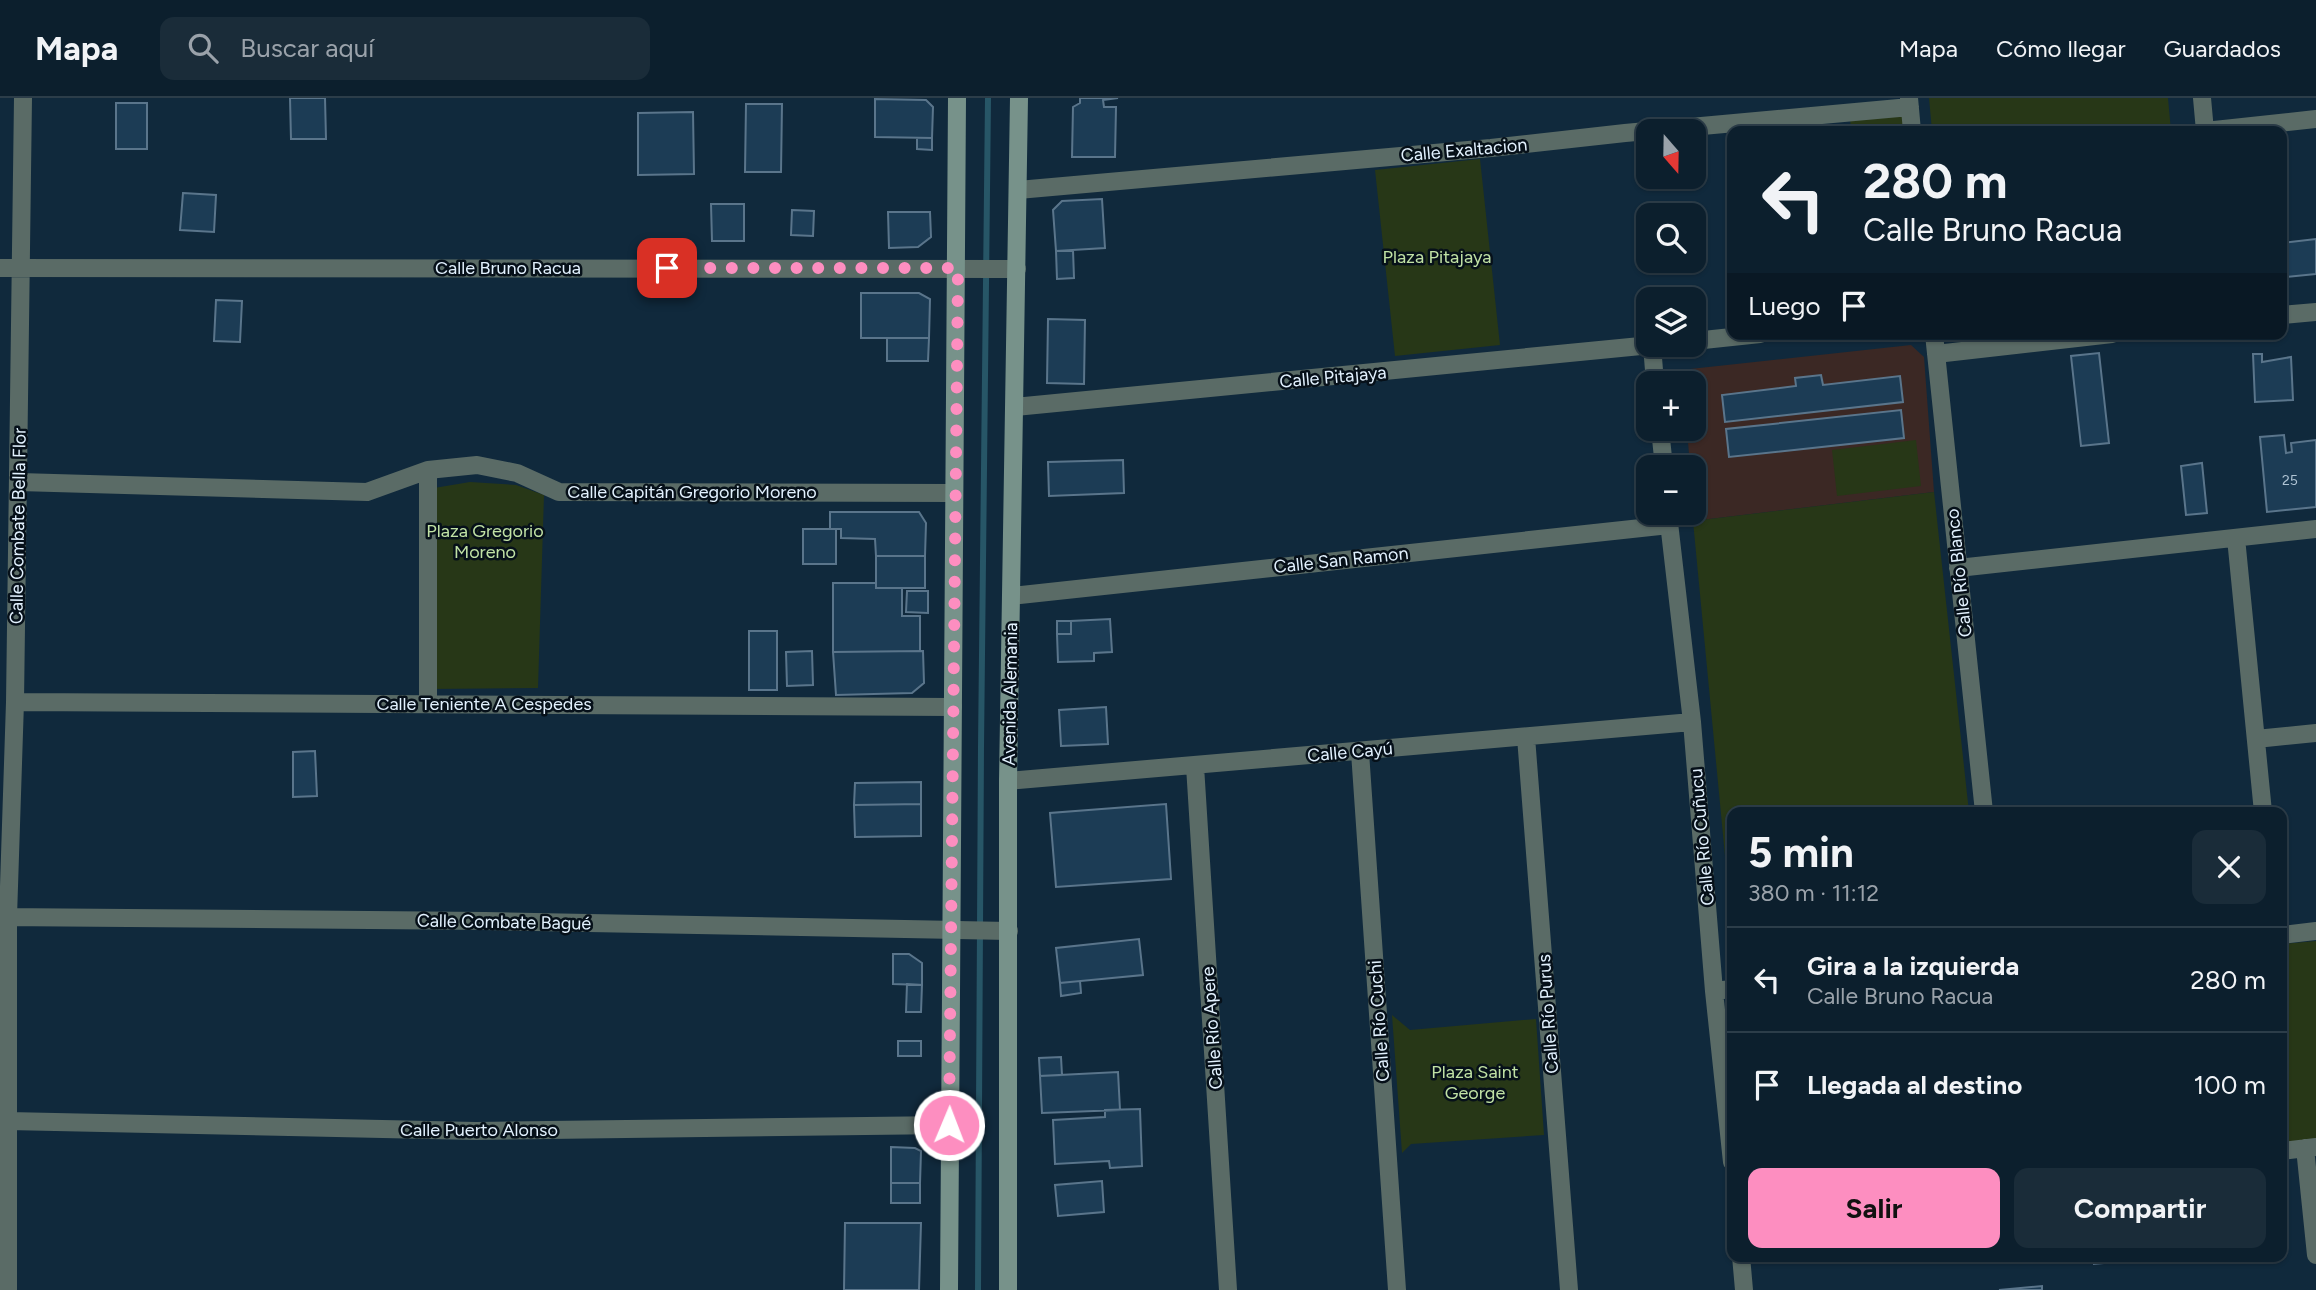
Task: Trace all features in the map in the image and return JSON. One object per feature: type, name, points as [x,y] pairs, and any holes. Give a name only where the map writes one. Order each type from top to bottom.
[{"type":"main road","points":[[949,1290],[949,1125],[958,930],[953,707],[958,268],[957,98]]},
{"type":"main road","name":"Avenida Alemania","points":[[1008,1290],[1003,931],[1015,407],[1011,270],[1018,190],[1019,98]]},
{"type":"street","name":"Calle Combate Bella Flor","points":[[8,1290],[4,917],[15,702],[23,98]]},
{"type":"street","points":[[2202,98],[2205,126]]},
{"type":"street","name":"Calle Exaltacion","points":[[1018,190],[1478,149],[1909,102]]},
{"type":"street","points":[[1909,102],[1911,126]]},
{"type":"street","points":[[2251,126],[2316,119]]},
{"type":"street","name":"Calle Bruno Racua","points":[[0,268],[1011,270]]},
{"type":"street","points":[[2287,315],[2316,312]]},
{"type":"street","points":[[1706,340],[1727,338]]},
{"type":"street","name":"Calle Río Blanco","points":[[1935,340],[1983,807]]},
{"type":"street","points":[[1936,354],[2059,340]]},
{"type":"street","name":"Calle Pitajaya","points":[[1015,407],[1636,346]]},
{"type":"street","name":"Calle Capitán Gregorio Moreno","points":[[19,482],[367,492],[428,470],[477,465],[517,473],[559,492],[954,493]]},
{"type":"street","points":[[428,470],[428,705]]},
{"type":"street","name":"Calle San Ramon","points":[[1012,596],[1636,523]]},
{"type":"street","name":"Calle Río Cuñucu","points":[[1670,525],[1723,990],[1727,1066]]},
{"type":"street","points":[[1958,568],[2316,530]]},
{"type":"street","points":[[2236,538],[2263,807]]},
{"type":"street","name":"Calle Teniente A Cespedes","points":[[15,702],[953,707]]},
{"type":"street","name":"Calle Cayú","points":[[1008,781],[1692,722]]},
{"type":"street","points":[[2256,739],[2316,733]]},
{"type":"street","name":"Calle Río Purus","points":[[1526,737],[1569,1290]]},
{"type":"street","name":"Calle Río Cuchi","points":[[1360,752],[1397,1290]]},
{"type":"street","name":"Calle Río Apere","points":[[1195,765],[1228,1290]]},
{"type":"street","name":"Calle Combate Bagué","points":[[4,917],[499,921],[1003,931]]},
{"type":"street","points":[[2287,934],[2316,931]]},
{"type":"street","name":"Calle Puerto Alonso","points":[[8,1121],[476,1131],[949,1125]]},
{"type":"street","points":[[2287,1150],[2310,1148],[2316,1255]]},
{"type":"street","points":[[1742,1262],[1744,1290]]},
{"type":"shaded area","points":[[1911,345],[1924,357],[1934,492],[1706,519],[1706,455],[1689,455],[1688,441],[1706,441],[1706,371],[1689,371]]},
{"type":"green space","points":[[1929,98],[2168,98],[2171,126],[1932,126]]},
{"type":"green space","points":[[1905,112],[1906,126],[1851,126],[1850,118]]},
{"type":"green space","name":"Plaza Pitajaya","points":[[1480,159],[1500,345],[1395,356],[1375,170]]},
{"type":"green space","points":[[1916,440],[1921,486],[1837,496],[1832,450]]},
{"type":"green space","name":"Plaza Gregorio Moreno","points":[[470,482],[516,485],[544,495],[538,688],[429,689],[428,489]]},
{"type":"green space","points":[[1934,492],[1968,807],[1727,807],[1727,877],[1693,525],[1706,525],[1706,519]]},
{"type":"green space","points":[[2316,941],[2316,1142],[2287,1145],[2287,944]]},
{"type":"green space","name":"Plaza Saint George","points":[[1392,1015],[1410,1030],[1536,1019],[1544,1135],[1411,1144],[1402,1153]]},
{"type":"building","points":[[290,98],[325,98],[326,139],[291,139]]},
{"type":"building","points":[[1080,98],[1118,98],[1103,100],[1104,107],[1116,107],[1115,157],[1072,157],[1073,107],[1080,103]]},
{"type":"building","points":[[875,99],[926,100],[933,107],[932,138],[875,137]]},
{"type":"building","points":[[116,103],[147,103],[147,149],[116,149]]},
{"type":"building","points":[[746,104],[782,104],[781,172],[745,172]]},
{"type":"building","points":[[693,112],[694,174],[638,175],[638,113]]},
{"type":"building","points":[[917,138],[932,138],[932,150],[917,149]]},
{"type":"building","points":[[183,193],[216,195],[214,232],[180,230]]},
{"type":"building","points":[[1102,199],[1105,248],[1056,251],[1053,210],[1062,201]]},
{"type":"building","points":[[711,204],[744,204],[744,241],[712,241]]},
{"type":"building","points":[[792,210],[814,211],[813,236],[791,235]]},
{"type":"building","points":[[888,212],[930,212],[931,237],[918,247],[889,248]]},
{"type":"building","points":[[2316,239],[2316,274],[2287,277],[2287,242]]},
{"type":"building","points":[[1073,250],[1074,278],[1057,279],[1056,251]]},
{"type":"building","points":[[861,293],[919,293],[930,299],[929,338],[861,338]]},
{"type":"building","points":[[216,300],[242,301],[240,342],[214,341]]},
{"type":"building","points":[[1048,319],[1085,320],[1084,384],[1047,383]]},
{"type":"building","points":[[887,338],[929,338],[928,361],[887,361]]},
{"type":"building","points":[[2099,353],[2109,443],[2081,446],[2071,356]]},
{"type":"building","points":[[2253,354],[2262,354],[2262,362],[2291,357],[2293,400],[2255,402]]},
{"type":"building","points":[[1821,375],[1823,385],[1900,376],[1903,402],[1725,422],[1722,395],[1796,386],[1795,378]]},
{"type":"building","points":[[1901,410],[1904,438],[1729,457],[1726,429]]},
{"type":"building","points":[[2284,435],[2286,453],[2292,452],[2291,443],[2316,440],[2316,507],[2267,512],[2260,437]]},
{"type":"building","points":[[1123,460],[1124,493],[1049,496],[1048,462]]},
{"type":"building","points":[[2202,463],[2207,513],[2186,515],[2181,466]]},
{"type":"building","points":[[830,512],[919,512],[926,523],[925,556],[876,556],[875,539],[841,538],[841,529],[830,529]]},
{"type":"building","points":[[803,529],[836,529],[836,564],[803,564]]},
{"type":"building","points":[[876,556],[925,556],[925,588],[876,588]]},
{"type":"building","points":[[833,583],[876,583],[876,588],[902,588],[902,616],[920,616],[920,651],[833,652]]},
{"type":"building","points":[[907,591],[928,591],[928,613],[906,612]]},
{"type":"building","points":[[1110,619],[1112,652],[1094,653],[1094,661],[1058,662],[1057,634],[1071,634],[1071,621]]},
{"type":"building","points":[[1057,621],[1071,621],[1071,634],[1057,634]]},
{"type":"building","points":[[749,631],[777,631],[777,690],[749,690]]},
{"type":"building","points":[[812,651],[813,685],[787,686],[786,652]]},
{"type":"building","points":[[923,651],[924,683],[912,693],[836,695],[833,652]]},
{"type":"building","points":[[1106,707],[1108,744],[1061,746],[1059,710]]},
{"type":"building","points":[[315,751],[317,796],[293,797],[293,752]]},
{"type":"building","points":[[921,782],[921,804],[854,805],[855,783]]},
{"type":"building","points":[[921,804],[921,836],[855,837],[854,805]]},
{"type":"building","points":[[1166,804],[1171,879],[1056,887],[1050,813]]},
{"type":"building","points":[[1139,939],[1143,975],[1060,983],[1056,948]]},
{"type":"building","points":[[893,954],[909,954],[922,963],[922,985],[893,984]]},
{"type":"building","points":[[1080,981],[1081,993],[1061,996],[1060,983]]},
{"type":"building","points":[[907,984],[922,985],[921,1012],[906,1012]]},
{"type":"building","points":[[898,1041],[921,1041],[921,1056],[898,1056]]},
{"type":"building","points":[[1061,1057],[1062,1075],[1040,1076],[1039,1058]]},
{"type":"building","points":[[1118,1072],[1120,1110],[1042,1113],[1040,1076]]},
{"type":"building","points":[[1140,1109],[1142,1166],[1110,1168],[1109,1161],[1055,1164],[1053,1120],[1105,1117],[1105,1110]]},
{"type":"building","points":[[891,1147],[915,1148],[921,1151],[920,1183],[891,1183]]},
{"type":"building","points":[[1102,1181],[1104,1212],[1058,1216],[1055,1185]]},
{"type":"building","points":[[891,1183],[920,1183],[920,1203],[891,1203]]},
{"type":"building","points":[[845,1223],[921,1223],[919,1290],[844,1290]]},
{"type":"building","points":[[2042,1286],[2042,1290],[1999,1290]]},
{"type":"waterway","points":[[978,1290],[988,98]]},
{"type":"route","points":[[667,268],[958,268],[949,1125]]}]
